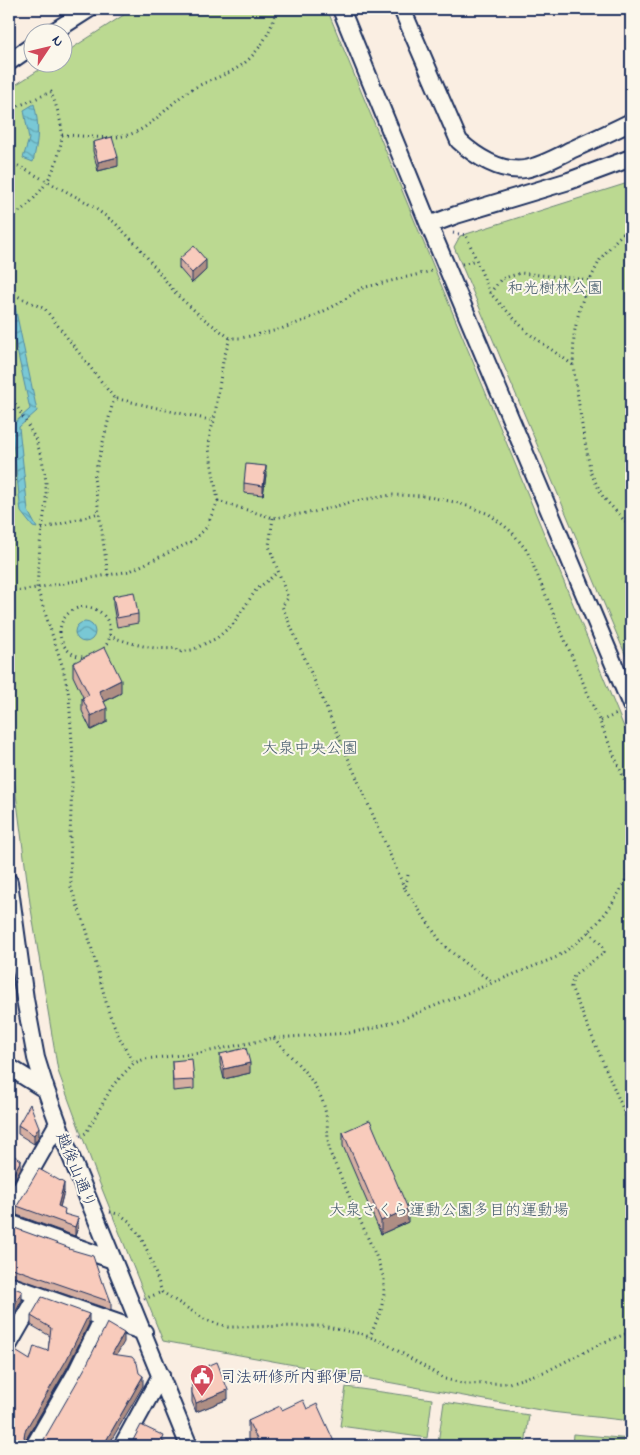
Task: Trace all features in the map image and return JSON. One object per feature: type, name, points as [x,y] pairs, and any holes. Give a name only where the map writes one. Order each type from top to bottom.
[{"type":"street","points":[[69,22],[89,9]]},
{"type":"street","points":[[341,9],[627,708]]},
{"type":"street","points":[[402,9],[459,140],[472,152],[490,163],[523,170],[545,163],[631,122]]},
{"type":"street","points":[[9,62],[22,53]]},
{"type":"street","points":[[429,225],[569,181],[631,158]]},
{"type":"street","name":"越後山通り","points":[[9,882],[25,999],[36,1058],[46,1090],[65,1142],[189,1446]]},
{"type":"street","points":[[9,1067],[46,1090]]},
{"type":"street","points":[[9,1209],[58,1123]]},
{"type":"street","points":[[9,1223],[113,1260]]},
{"type":"street","points":[[9,1285],[144,1332]]},
{"type":"street","points":[[9,1344],[37,1295]]},
{"type":"street","points":[[34,1446],[76,1374],[103,1318]]},
{"type":"street","points":[[122,1446],[161,1375]]},
{"type":"path","points":[[62,135],[109,138],[125,136],[136,132],[162,114],[192,89],[240,66],[251,57],[269,32],[276,9]]},
{"type":"path","points":[[9,110],[51,92],[58,111],[62,135],[58,158],[47,181],[29,204],[9,219]]},
{"type":"path","points":[[9,161],[86,202],[127,233],[177,295],[230,338],[261,334],[306,320],[336,305],[362,288],[447,269]]},
{"type":"path","points":[[631,227],[618,238],[601,258],[590,280],[580,307],[574,334],[573,365],[591,473],[603,497],[631,528]]},
{"type":"path","points":[[466,235],[490,293],[528,333],[573,365]]},
{"type":"path","points":[[490,293],[501,279],[521,273],[590,280]]},
{"type":"path","points":[[9,296],[15,295],[45,309],[114,398],[214,421]]},
{"type":"path","points":[[9,593],[130,571],[193,541],[206,528],[218,501],[209,449],[210,432],[214,421],[223,361],[230,338]]},
{"type":"path","points":[[9,385],[14,401],[36,440],[46,481],[46,501],[37,588],[63,668],[69,696],[73,758],[70,837],[71,888],[87,932],[109,1013],[118,1037],[134,1064]]},
{"type":"path","points":[[108,575],[94,478],[114,398]]},
{"type":"path","points":[[218,501],[273,518],[314,512],[392,495],[424,496],[459,504],[493,517],[512,532],[527,551],[631,795]]},
{"type":"path","points":[[42,529],[99,513]]},
{"type":"path","points":[[273,518],[269,546],[288,598],[282,606],[405,889],[443,945],[466,964],[493,982]]},
{"type":"path","points":[[110,636],[139,645],[166,650],[176,648],[180,652],[192,650],[217,638],[233,624],[256,590],[278,572]]},
{"type":"path","points":[[78,608],[93,608],[106,617],[110,636],[106,646],[101,651],[87,656],[80,656],[72,653],[62,640],[60,632],[65,617],[78,608]]},
{"type":"path","points":[[55,642],[62,640]]},
{"type":"path","points":[[600,721],[627,708]]},
{"type":"path","points":[[65,1142],[86,1133],[113,1085],[134,1064],[145,1059],[200,1053],[274,1038],[349,1033],[374,1028],[402,1020],[557,958],[589,932],[611,908],[631,868]]},
{"type":"path","points":[[405,889],[408,875]]},
{"type":"path","points":[[589,932],[602,945],[604,952],[578,970],[574,975],[571,988],[631,1128]]},
{"type":"path","points":[[274,1038],[317,1088],[325,1109],[328,1146],[331,1155],[384,1278],[381,1310],[370,1338]]},
{"type":"path","points":[[92,1208],[121,1215],[129,1222],[148,1252],[162,1292],[206,1320],[228,1327],[322,1326],[382,1342],[445,1379],[466,1384],[509,1383],[532,1377],[602,1343],[631,1332]]},
{"type":"green space","name":"大泉中央公園","points":[[133,9],[327,9],[631,744],[631,1421],[551,1412],[163,1341],[98,1179],[58,1071],[30,903],[9,740],[9,89],[36,72],[72,72],[72,48]]},
{"type":"green space","name":"和光樹林公園","points":[[631,182],[631,668],[454,247],[460,236]]},
{"type":"green space","points":[[346,1387],[432,1399],[427,1438],[340,1426]]},
{"type":"green space","points":[[444,1402],[529,1415],[525,1446],[456,1446],[438,1443]]},
{"type":"green space","points":[[573,1434],[631,1439],[631,1446],[572,1446]]},
{"type":"water","points":[[34,104],[38,133],[33,162],[23,158],[29,139],[24,110]]},
{"type":"water","points":[[9,278],[37,411],[19,427],[28,511],[37,528],[33,527],[21,512],[11,426],[30,409],[9,314]]},
{"type":"water","points":[[81,622],[89,622],[95,628],[95,636],[89,642],[81,642],[75,636],[75,628]]},
{"type":"building","points":[[112,137],[118,157],[98,162],[93,142]]},
{"type":"building","points":[[194,246],[206,260],[192,273],[179,259]]},
{"type":"building","points":[[246,464],[266,466],[263,486],[244,483]]},
{"type":"building","points":[[134,592],[138,614],[117,618],[113,596]]},
{"type":"building","points":[[105,647],[121,680],[99,691],[107,708],[91,716],[82,698],[89,695],[73,663]]},
{"type":"building","points":[[246,1048],[250,1063],[224,1069],[220,1054]]},
{"type":"building","points":[[192,1059],[194,1080],[173,1081],[172,1061]]},
{"type":"building","points":[[30,1104],[39,1127],[34,1135],[18,1125]]},
{"type":"building","points":[[370,1120],[408,1209],[381,1221],[343,1132]]},
{"type":"building","points":[[9,1153],[21,1160],[9,1182]]},
{"type":"building","points":[[39,1169],[64,1183],[58,1206],[65,1209],[64,1214],[78,1218],[75,1227],[17,1206]]},
{"type":"building","points":[[9,1226],[93,1256],[111,1302],[9,1268]]},
{"type":"building","points":[[9,1286],[22,1291],[9,1315]]},
{"type":"building","points":[[42,1297],[89,1314],[67,1359],[25,1431],[24,1437],[29,1445],[34,1446],[9,1446],[9,1347],[30,1360],[34,1346],[48,1351],[51,1328],[31,1316]]},
{"type":"building","points":[[107,1323],[124,1333],[112,1354],[132,1357],[137,1363],[139,1373],[143,1376],[103,1446],[35,1446],[43,1441],[85,1368]]},
{"type":"building","points":[[217,1362],[228,1390],[196,1403],[192,1393],[192,1381],[208,1375],[205,1367]]},
{"type":"building","points":[[303,1400],[307,1409],[317,1404],[336,1446],[255,1445],[259,1443],[248,1421],[280,1406],[282,1410]]},
{"type":"building","points":[[141,1425],[164,1436],[162,1441],[166,1443],[165,1446],[130,1446]]},
{"type":"place","name":"司法研修所内郵便局","points":[[202,1397]]},
{"type":"park label","name":"大泉さくら運動公園多目的運動場","points":[[449,1209]]}]
